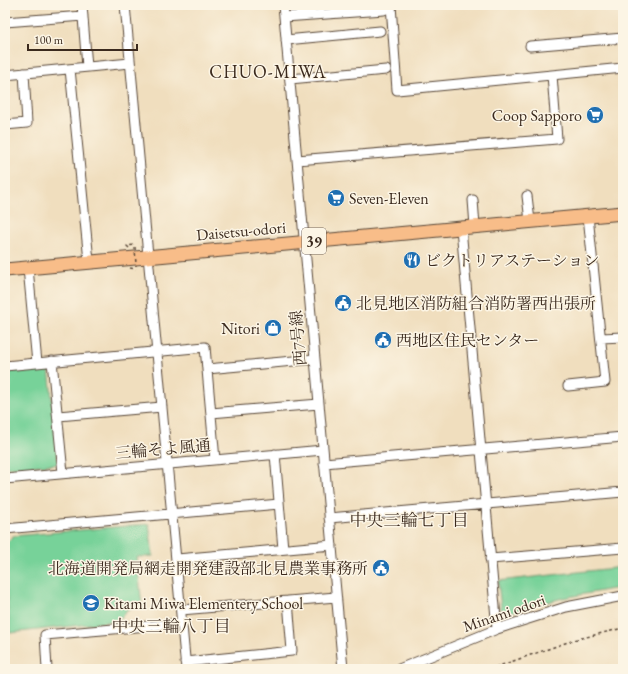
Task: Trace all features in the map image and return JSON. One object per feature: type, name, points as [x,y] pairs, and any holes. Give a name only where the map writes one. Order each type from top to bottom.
[{"type":"highway","name":"Daisetsu-odori","points":[[5,270],[89,261],[623,213]]},
{"type":"street","points":[[82,5],[87,67]]},
{"type":"street","points":[[125,5],[186,666],[292,651],[288,601]]},
{"type":"street","name":"西7号線","points":[[283,5],[343,669]]},
{"type":"street","points":[[284,17],[387,7],[397,90],[623,68]]},
{"type":"street","points":[[5,22],[83,16]]},
{"type":"street","points":[[286,40],[380,31]]},
{"type":"street","points":[[530,46],[623,38]]},
{"type":"street","points":[[5,75],[130,63]]},
{"type":"street","points":[[70,69],[89,261]]},
{"type":"street","points":[[290,79],[386,70]]},
{"type":"street","points":[[5,125],[28,123],[24,73]]},
{"type":"street","points":[[297,160],[557,138],[552,75]]},
{"type":"street","points":[[527,196],[530,221]]},
{"type":"street","points":[[473,200],[476,226]]},
{"type":"street","points":[[568,386],[605,382],[588,216]]},
{"type":"street","points":[[461,228],[497,629]]},
{"type":"street","points":[[28,268],[38,363]]},
{"type":"street","points":[[601,338],[623,337]]},
{"type":"street","points":[[5,366],[205,347],[215,460]]},
{"type":"street","points":[[207,369],[315,359]]},
{"type":"street","points":[[52,361],[63,473]]},
{"type":"street","points":[[211,413],[319,404]]},
{"type":"street","points":[[58,416],[162,407]]},
{"type":"street","points":[[324,463],[623,437]]},
{"type":"street","name":"三輪そよ風通","points":[[5,479],[323,450]]},
{"type":"street","points":[[274,454],[283,549]]},
{"type":"street","points":[[329,518],[623,492]]},
{"type":"street","points":[[5,529],[279,504]]},
{"type":"street","points":[[176,559],[332,545]]},
{"type":"street","points":[[490,560],[623,548]]},
{"type":"street","points":[[181,610],[336,596]]},
{"type":"street","name":"Minami odori","points":[[398,669],[497,629],[566,607],[623,596]]},
{"type":"street","points":[[47,669],[45,635],[182,623]]},
{"type":"path","points":[[135,246],[136,266]]},
{"type":"path","points":[[490,669],[574,640],[623,628]]},
{"type":"green space","points":[[49,367],[58,464],[5,468],[5,371]]},
{"type":"green space","points":[[149,524],[153,556],[137,557],[142,607],[130,608],[117,621],[10,633],[5,578],[5,544],[13,536]]},
{"type":"green space","points":[[623,567],[623,587],[563,598],[507,613],[501,609],[498,581]]},
{"type":"place","name":"Coop Sapporo","points":[[595,115]]},
{"type":"place","name":"Seven-Eleven","points":[[336,198]]},
{"type":"place","name":"ビクトリアステーション","points":[[412,260]]},
{"type":"place","name":"北見地区消防組合消防署西出張所","points":[[343,303]]},
{"type":"place","name":"Nitori","points":[[273,328]]},
{"type":"place","name":"西地区住民センター","points":[[383,340]]},
{"type":"place","name":"北海道開発局網走開発建設部北見農業事務所","points":[[381,568]]},
{"type":"place","name":"Kitami Miwa Elementery School","points":[[91,603]]},
{"type":"district","name":"CHUO-MIWA","points":[[268,71]]},
{"type":"district","name":"中央三輪七丁目","points":[[409,520]]},
{"type":"district","name":"中央三輪八丁目","points":[[171,626]]}]
